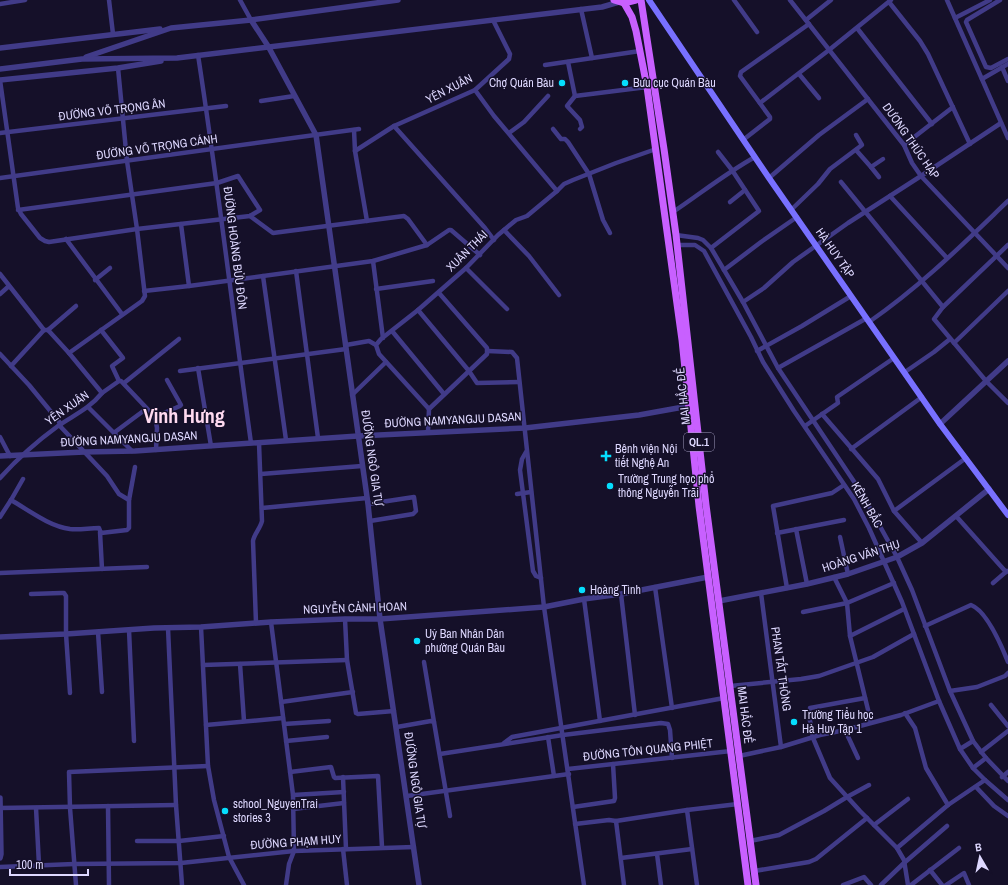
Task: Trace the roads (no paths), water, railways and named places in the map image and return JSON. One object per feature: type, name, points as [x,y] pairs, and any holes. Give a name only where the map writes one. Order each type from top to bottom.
[{"type":"main road","points":[[619,2],[636,0]]},
{"type":"main road","name":"MAI HẮC ĐẾ","points":[[641,0],[676,235],[689,406],[702,505],[719,601],[724,698],[748,885]]},
{"type":"main road","name":"HÀ HUY TẬP","points":[[649,0],[769,178],[940,424],[1008,515]]},
{"type":"main road","name":"MAI HẮC ĐẾ","points":[[619,2],[632,17],[647,87],[685,348],[702,505],[708,577],[730,686],[756,885]]},
{"type":"street","points":[[0,4],[25,0]]},
{"type":"street","points":[[109,0],[114,34]]},
{"type":"street","points":[[240,0],[251,20]]},
{"type":"street","points":[[0,48],[114,34],[251,20],[398,0]]},
{"type":"street","points":[[734,0],[756,32]]},
{"type":"street","name":"DƯƠNG THÚC HẠP","points":[[790,0],[904,144],[912,163],[921,176],[1008,268]]},
{"type":"street","points":[[743,140],[770,119],[770,115],[740,76],[741,72],[807,22],[831,0]]},
{"type":"street","points":[[947,0],[1008,138]]},
{"type":"street","points":[[955,18],[990,0]]},
{"type":"street","points":[[1000,0],[966,22],[986,67],[991,68],[1008,59]]},
{"type":"street","points":[[760,103],[799,74],[890,1],[925,48],[970,144]]},
{"type":"street","points":[[18,210],[217,183],[238,176],[260,210],[250,216],[137,229],[49,242],[42,240],[18,210],[0,80],[118,68],[176,58],[268,46],[493,20],[581,8],[602,7],[619,2]]},
{"type":"street","points":[[581,8],[592,58]]},
{"type":"street","name":"ĐƯỜNG NGÔ GIA TỰ","points":[[251,20],[268,46],[316,136],[330,226],[334,266],[370,521],[380,619],[419,885]]},
{"type":"street","name":"YÊN XUÂN","points":[[355,151],[394,126],[474,90],[509,59],[510,56],[493,20]]},
{"type":"street","points":[[82,59],[171,28]]},
{"type":"street","points":[[857,28],[932,124]]},
{"type":"street","points":[[545,65],[640,51]]},
{"type":"street","name":"ĐƯỜNG HOÀNG BỬU ĐÔN","points":[[198,55],[213,150],[251,443]]},
{"type":"street","points":[[0,69],[82,59],[176,58]]},
{"type":"street","points":[[568,62],[575,96]]},
{"type":"street","points":[[982,79],[1008,64]]},
{"type":"street","points":[[1002,67],[1008,81]]},
{"type":"street","points":[[69,353],[142,300],[145,296],[127,161],[118,68]]},
{"type":"street","points":[[799,74],[819,98]]},
{"type":"street","points":[[580,129],[582,127],[580,120],[567,106],[575,96],[647,87]]},
{"type":"street","points":[[474,90],[557,191]]},
{"type":"street","points":[[261,101],[294,96]]},
{"type":"street","points":[[509,133],[526,119],[548,96]]},
{"type":"street","points":[[769,178],[819,135],[868,99]]},
{"type":"street","name":"ĐƯỜNG VÕ TRỌNG ÂN","points":[[0,133],[226,106]]},
{"type":"street","points":[[904,144],[953,107]]},
{"type":"street","points":[[743,302],[764,288],[790,264],[865,211],[1001,123]]},
{"type":"street","points":[[394,126],[494,240]]},
{"type":"street","name":"ĐƯỜNG VÕ TRỌNG CÁNH","points":[[0,178],[316,136],[356,129],[355,151]]},
{"type":"street","points":[[554,129],[561,139],[566,140],[572,147],[589,174],[602,218],[610,233]]},
{"type":"street","points":[[792,209],[818,184],[830,169],[862,145],[856,135]]},
{"type":"street","name":"XUÂN THÁI","points":[[376,345],[466,268],[498,235],[516,220],[527,216],[564,184],[656,149]]},
{"type":"street","points":[[856,150],[879,177]]},
{"type":"street","points":[[355,151],[367,221]]},
{"type":"street","points":[[711,248],[735,228],[759,212],[732,170],[718,152]]},
{"type":"street","points":[[673,212],[732,170],[755,157]]},
{"type":"street","points":[[871,167],[883,159]]},
{"type":"street","points":[[841,182],[943,307]]},
{"type":"street","points":[[730,202],[745,190]]},
{"type":"street","points":[[890,196],[947,258]]},
{"type":"street","points":[[778,368],[868,320],[894,304],[922,282],[1008,201]]},
{"type":"street","points":[[250,216],[273,233],[406,216],[427,245]]},
{"type":"street","points":[[724,270],[797,217]]},
{"type":"street","points":[[181,224],[189,286]]},
{"type":"street","points":[[144,290],[229,281],[373,261],[427,245],[451,230],[480,255]]},
{"type":"street","points":[[504,230],[529,256],[559,295]]},
{"type":"street","points":[[676,235],[703,240],[699,247],[677,244]]},
{"type":"street","points":[[66,240],[122,314]]},
{"type":"street","name":"KÊNH BẮC","points":[[703,240],[711,248],[743,302],[778,368],[861,492],[897,557],[912,590],[950,691],[973,741],[1002,777],[1008,781]]},
{"type":"street","points":[[1008,246],[943,307],[934,319],[986,381],[1008,403]]},
{"type":"street","name":"KÊNH BẮC","points":[[699,247],[704,251],[763,362],[854,499],[894,583],[939,701],[960,749],[973,768],[1008,800]]},
{"type":"street","points":[[373,261],[383,338]]},
{"type":"street","points":[[95,280],[110,268]]},
{"type":"street","points":[[466,268],[507,310]]},
{"type":"street","points":[[296,271],[318,438]]},
{"type":"street","name":"YÊN XUÂN","points":[[0,274],[46,330],[69,353],[102,393],[88,407],[60,425],[20,456],[0,478]]},
{"type":"street","points":[[263,276],[286,440]]},
{"type":"street","points":[[376,289],[433,281]]},
{"type":"street","points":[[0,294],[9,286]]},
{"type":"street","points":[[904,372],[952,341],[1008,291]]},
{"type":"street","points":[[439,292],[488,351]]},
{"type":"street","points":[[757,351],[851,296]]},
{"type":"street","points":[[11,366],[46,330],[76,306]]},
{"type":"street","points":[[418,310],[469,371],[477,383],[519,382]]},
{"type":"street","points":[[101,330],[123,358],[112,366],[121,382],[155,418],[158,428],[156,450]]},
{"type":"street","points":[[392,331],[444,394]]},
{"type":"street","points":[[102,393],[121,382],[179,339]]},
{"type":"street","points":[[180,371],[307,354],[369,341],[376,345],[379,354],[429,409]]},
{"type":"street","points":[[428,432],[429,409],[487,354],[488,351]]},
{"type":"street","points":[[488,351],[512,352],[517,358],[544,607],[584,885]]},
{"type":"street","points":[[0,354],[60,425],[107,476],[120,494],[129,500]]},
{"type":"street","points":[[805,426],[838,402],[837,397],[894,358]]},
{"type":"street","points":[[940,424],[1008,361]]},
{"type":"street","points":[[352,395],[386,362]]},
{"type":"street","points":[[198,368],[211,446]]},
{"type":"street","points":[[155,418],[181,405],[166,380]]},
{"type":"street","points":[[851,449],[922,398]]},
{"type":"street","name":"ĐƯỜNG NAMYANGJU DASAN","points":[[0,456],[156,450],[318,438],[524,428],[639,415],[689,406]]},
{"type":"street","points":[[88,407],[115,432],[132,451]]},
{"type":"street","points":[[115,432],[146,409]]},
{"type":"street","points":[[822,414],[878,479],[894,511],[922,543]]},
{"type":"street","points":[[0,437],[10,456]]},
{"type":"street","points":[[256,623],[253,539],[260,526],[262,508],[259,443]]},
{"type":"street","points":[[526,452],[522,459],[520,470],[533,571],[536,576],[541,578]]},
{"type":"street","points":[[894,511],[966,458]]},
{"type":"street","points":[[261,474],[362,466]]},
{"type":"street","points":[[100,532],[126,531],[129,529],[129,500],[135,467]]},
{"type":"street","points":[[0,517],[12,500],[23,479]]},
{"type":"street","points":[[787,588],[773,508],[774,505],[832,493],[844,485]]},
{"type":"street","name":"HOÀNG VĂN THỤ","points":[[719,601],[834,578],[885,562],[922,543],[989,489]]},
{"type":"street","points":[[517,494],[531,492]]},
{"type":"street","points":[[262,508],[414,497],[416,511],[412,514],[370,521]]},
{"type":"street","points":[[12,500],[48,522],[62,527],[76,529],[98,528],[100,532],[102,569]]},
{"type":"street","points":[[956,516],[1007,571],[993,583]]},
{"type":"street","points":[[777,533],[844,520]]},
{"type":"street","points":[[796,529],[807,584]]},
{"type":"street","points":[[840,538],[848,574]]},
{"type":"street","points":[[0,573],[147,567]]},
{"type":"street","name":"NGUYỄN CẢNH HOAN","points":[[0,636],[66,634],[271,622],[380,619],[544,607],[708,577]]},
{"type":"street","points":[[834,578],[847,603],[850,636],[871,722]]},
{"type":"street","points":[[804,612],[847,603],[894,583]]},
{"type":"street","points":[[655,587],[672,708]]},
{"type":"street","name":"PHAN TẤT THÔNG","points":[[760,593],[782,747]]},
{"type":"street","points":[[31,594],[65,594],[70,693]]},
{"type":"street","points":[[621,594],[635,715]]},
{"type":"street","points":[[584,599],[600,721]]},
{"type":"street","points":[[925,626],[971,605],[976,607],[1000,640],[1008,662]]},
{"type":"street","points":[[850,636],[904,609]]},
{"type":"street","points":[[345,619],[347,660],[357,714],[394,711]]},
{"type":"street","points":[[271,622],[293,795],[294,851],[289,864],[286,885]]},
{"type":"street","points":[[200,627],[208,766],[214,800],[229,857],[244,885]]},
{"type":"street","points":[[168,628],[176,805],[182,885]]},
{"type":"street","points":[[129,630],[134,741]]},
{"type":"street","points":[[98,632],[102,692]]},
{"type":"street","points":[[730,686],[819,676],[878,655],[914,634]]},
{"type":"street","points":[[203,665],[347,660]]},
{"type":"street","points":[[424,662],[450,816]]},
{"type":"street","points":[[240,664],[244,721]]},
{"type":"street","points":[[950,691],[977,687],[1006,676],[1008,673]]},
{"type":"street","points":[[281,702],[353,692]]},
{"type":"street","points":[[502,745],[512,737],[724,698]]},
{"type":"street","points":[[865,698],[810,708],[809,716],[813,738],[830,778],[897,848],[904,862],[910,885],[959,848]]},
{"type":"street","points":[[739,756],[782,747],[820,735],[845,730],[905,713],[939,701]]},
{"type":"street","points":[[991,706],[1008,726]]},
{"type":"street","points":[[905,713],[915,728],[926,768],[948,805]]},
{"type":"street","points":[[206,724],[283,718]]},
{"type":"street","points":[[284,724],[328,721]]},
{"type":"street","points":[[397,727],[431,721],[434,722]]},
{"type":"street","points":[[440,754],[548,737],[661,723],[668,724],[670,730],[672,758]]},
{"type":"street","points":[[845,730],[858,758]]},
{"type":"street","points":[[981,752],[1008,730]]},
{"type":"street","points":[[286,741],[328,737]]},
{"type":"street","points":[[548,737],[554,776]]},
{"type":"street","points":[[960,749],[973,741]]},
{"type":"street","name":"ĐƯỜNG TÔN QUANG PHIỆT","points":[[406,796],[554,776],[613,764],[731,751]]},
{"type":"street","points":[[973,768],[986,758]]},
{"type":"street","points":[[573,807],[614,801],[613,764]]},
{"type":"street","points":[[76,885],[70,808],[69,772],[208,766]]},
{"type":"street","points":[[290,772],[332,767],[334,778],[378,776],[382,847]]},
{"type":"street","points":[[1002,777],[1008,772]]},
{"type":"street","points":[[343,778],[346,885]]},
{"type":"street","points":[[897,848],[948,805],[985,780]]},
{"type":"street","points":[[750,841],[779,835],[869,785]]},
{"type":"street","points":[[976,786],[994,806],[1008,816]]},
{"type":"street","points":[[293,795],[344,792]]},
{"type":"street","points":[[0,798],[0,858]]},
{"type":"street","points":[[874,825],[908,799]]},
{"type":"street","points":[[293,809],[344,803]]},
{"type":"street","points":[[575,824],[609,820],[616,821],[738,804]]},
{"type":"street","points":[[0,808],[176,805]]},
{"type":"street","points":[[108,806],[109,885]]},
{"type":"street","points":[[36,808],[39,865]]},
{"type":"street","points":[[687,810],[698,885]]},
{"type":"street","points":[[754,871],[809,862],[816,859],[867,818]]},
{"type":"street","points":[[616,821],[624,885]]},
{"type":"street","points":[[881,885],[904,862],[947,826]]},
{"type":"street","points":[[137,841],[179,841],[224,836]]},
{"type":"street","name":"ĐƯỜNG PHẠM HUY","points":[[0,867],[74,864],[181,863],[294,851],[414,847]]},
{"type":"street","points":[[621,858],[692,849]]},
{"type":"street","points":[[657,854],[661,885]]},
{"type":"street","points":[[930,870],[942,885]]},
{"type":"street","points":[[946,885],[964,873],[969,885]]},
{"type":"street","points":[[843,885],[864,877],[871,885]]},
{"type":"place","name":"Chợ Quán Bàu","points":[[562,83]]},
{"type":"place","name":"Bưu cục Quán Bàu","points":[[625,83]]},
{"type":"place","name":"Bệnh viện Nội tiết Nghệ An","points":[[606,456]]},
{"type":"place","name":"Trường Trung học phổ thông Nguyễn Trãi","points":[[610,486]]},
{"type":"place","name":"Hoàng Tình","points":[[582,590]]},
{"type":"place","name":"Uỷ Ban Nhân Dân phường Quán Bàu","points":[[417,641]]},
{"type":"place","name":"Trường Tiểu học Hà Huy Tập 1","points":[[794,722]]},
{"type":"place","name":"school_NguyenTrai stories 3","points":[[225,811]]},
{"type":"district","name":"Vinh Hưng","points":[[184,415]]}]
